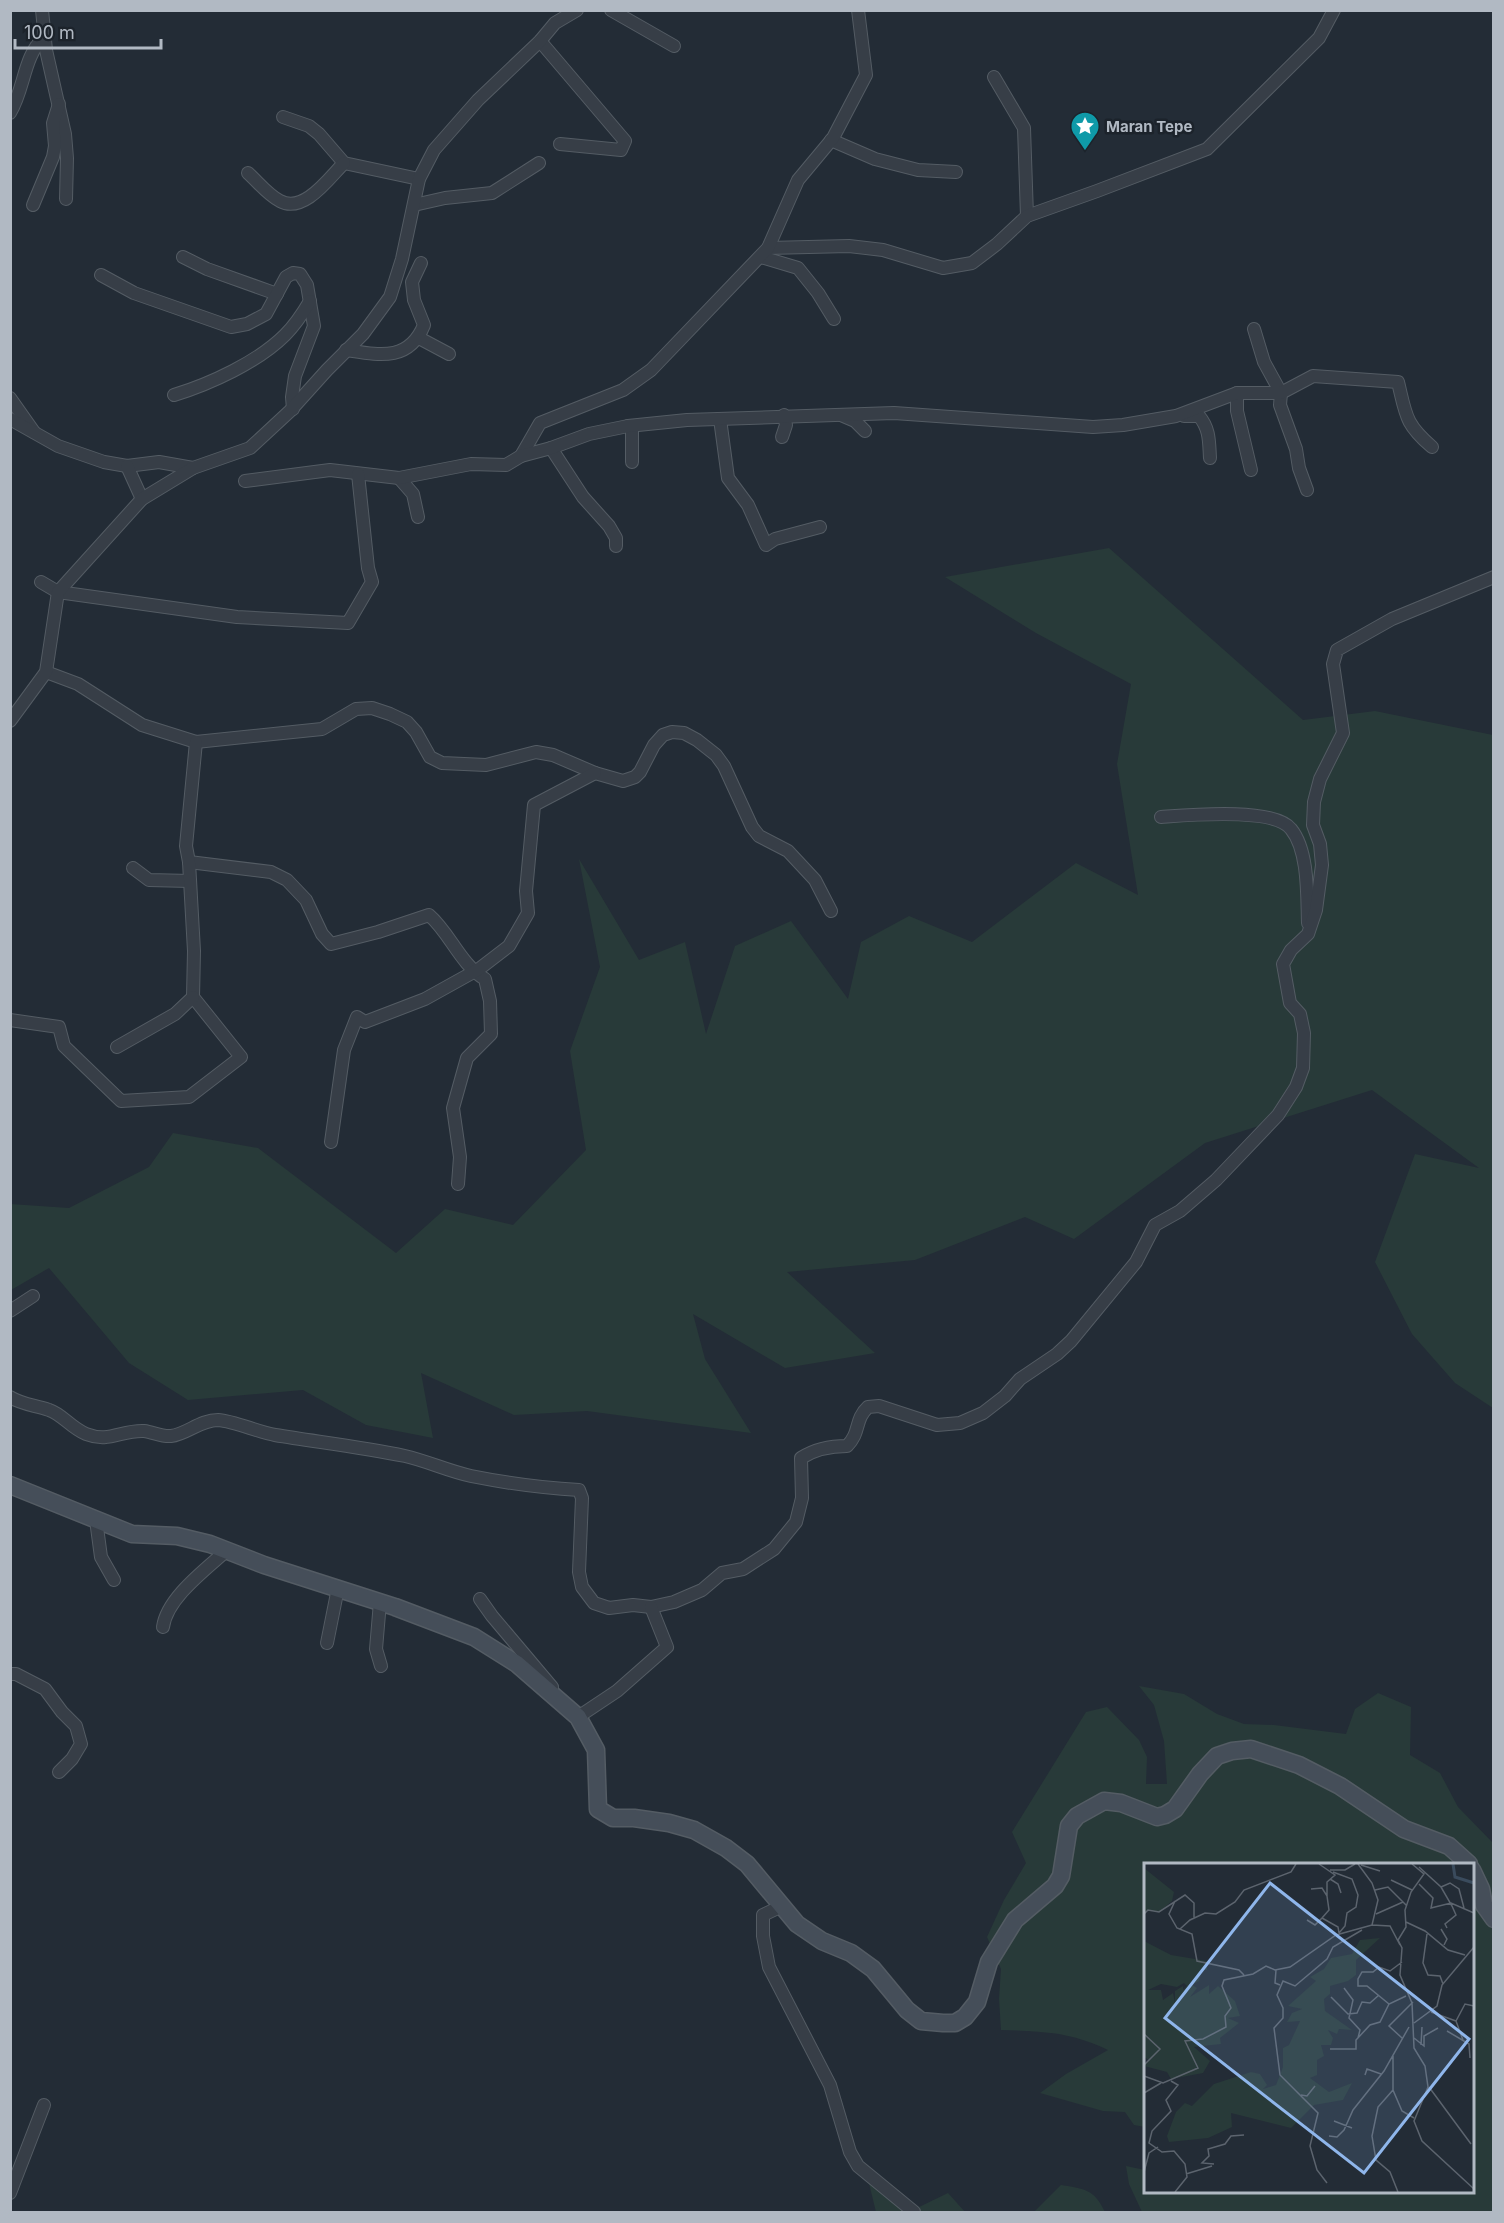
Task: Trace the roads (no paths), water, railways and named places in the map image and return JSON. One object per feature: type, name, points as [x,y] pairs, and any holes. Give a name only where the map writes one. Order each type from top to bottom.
[{"type":"street","points":[[42,10],[44,37],[65,134],[66,200]]},
{"type":"street","points":[[10,721],[45,672],[58,592],[142,499],[193,468],[250,447],[293,409],[363,334],[390,297],[402,259],[419,179],[434,150],[449,131],[540,40],[555,17],[577,10]]},
{"type":"street","points":[[611,10],[674,46]]},
{"type":"street","points":[[520,456],[540,423],[622,390],[651,370],[764,253],[798,180],[831,140],[866,75],[858,10]]},
{"type":"street","points":[[764,253],[849,246],[883,250],[943,268],[972,263],[1027,216],[1207,149],[1319,38],[1334,10]]},
{"type":"street","points":[[10,113],[19,95],[33,50],[44,37]]},
{"type":"street","points":[[540,40],[625,141],[621,150],[560,144]]},
{"type":"street","points":[[994,77],[1024,128],[1027,216]]},
{"type":"street","points":[[33,205],[53,157],[55,146],[52,123],[59,103]]},
{"type":"street","points":[[283,117],[299,122],[319,134],[344,163],[419,179]]},
{"type":"street","points":[[831,140],[875,159],[918,170],[956,172]]},
{"type":"street","points":[[248,173],[282,203],[291,205],[309,198],[344,163]]},
{"type":"street","points":[[414,205],[445,198],[492,192],[539,163]]},
{"type":"street","points":[[764,253],[798,268],[818,293],[834,319]]},
{"type":"street","points":[[183,257],[207,269],[277,294]]},
{"type":"street","points":[[346,350],[377,355],[398,353],[419,338],[424,325],[414,300],[412,282],[421,263]]},
{"type":"street","points":[[101,275],[128,291],[231,327],[247,324],[262,317],[268,311],[286,277],[297,273],[306,280],[314,326],[296,376],[292,397],[293,409]]},
{"type":"street","points":[[174,395],[211,381],[272,346],[294,325],[310,301]]},
{"type":"street","points":[[1254,329],[1264,362],[1281,393],[1280,405],[1296,449],[1299,468],[1307,490]]},
{"type":"street","points":[[419,338],[449,354]]},
{"type":"street","points":[[1176,416],[1237,393],[1281,393],[1313,376],[1398,382],[1406,417],[1415,433],[1432,447]]},
{"type":"street","points":[[1237,393],[1237,411],[1251,470]]},
{"type":"street","points":[[10,398],[35,433]]},
{"type":"street","points":[[245,481],[330,470],[399,478],[471,464],[506,465],[520,456],[589,434],[628,426],[687,420],[784,415],[894,413],[1093,427],[1123,425],[1176,416],[1199,416],[1205,423],[1209,435],[1210,458]]},
{"type":"street","points":[[840,414],[855,422],[865,431]]},
{"type":"street","points":[[782,437],[786,425],[784,415]]},
{"type":"street","points":[[10,419],[58,446],[104,462],[127,466],[159,462],[193,468]]},
{"type":"street","points":[[720,419],[728,478],[748,505],[766,545],[775,539],[820,527]]},
{"type":"street","points":[[628,426],[632,430],[632,462]]},
{"type":"street","points":[[551,448],[583,497],[609,526],[616,538],[616,546]]},
{"type":"street","points":[[127,466],[142,499]]},
{"type":"street","points":[[41,582],[58,592],[237,617],[348,623],[372,582],[368,568],[358,474]]},
{"type":"street","points":[[399,478],[413,494],[418,517]]},
{"type":"street","points":[[10,1397],[20,1403],[57,1413],[67,1424],[86,1434],[105,1439],[130,1431],[146,1431],[168,1436],[179,1434],[197,1424],[218,1420],[273,1435],[408,1456],[469,1476],[549,1488],[579,1490],[582,1498],[579,1572],[582,1587],[594,1603],[609,1608],[633,1605],[651,1607],[674,1602],[702,1590],[722,1573],[743,1569],[774,1549],[796,1522],[802,1498],[801,1458],[832,1446],[847,1446],[855,1438],[860,1414],[868,1407],[879,1406],[937,1425],[960,1423],[983,1413],[1005,1396],[1020,1379],[1057,1354],[1071,1341],[1136,1262],[1155,1225],[1180,1211],[1216,1180],[1278,1115],[1296,1087],[1303,1068],[1305,1033],[1300,1014],[1290,1003],[1284,964],[1291,950],[1308,934],[1316,910],[1322,865],[1320,844],[1313,825],[1314,802],[1320,779],[1343,733],[1333,664],[1337,650],[1392,619],[1494,577]]},
{"type":"street","points":[[45,672],[78,684],[142,725],[196,742],[322,729],[357,709],[372,708],[407,722],[416,732],[430,757],[442,763],[486,765],[536,752],[553,755],[595,773],[623,780],[635,777],[640,772],[654,745],[663,735],[672,732],[684,733],[716,755],[724,766],[752,828],[759,836],[788,851],[815,880],[831,911]]},
{"type":"street","points":[[10,1020],[58,1027],[64,1046],[121,1101],[189,1097],[241,1057],[193,997],[194,951],[186,846],[196,742]]},
{"type":"street","points":[[331,1142],[344,1050],[357,1017],[365,1022],[426,999],[479,969],[509,946],[528,913],[526,891],[534,805],[595,773]]},
{"type":"street","points":[[1161,817],[1248,815],[1274,818],[1291,828],[1302,852],[1307,890],[1308,934]]},
{"type":"street","points":[[189,862],[271,872],[287,880],[306,900],[322,934],[331,944],[378,932],[429,915],[437,922],[472,972],[485,979],[490,1001],[490,1034],[466,1058],[453,1108],[460,1157],[458,1184]]},
{"type":"street","points":[[133,868],[149,880],[190,882]]},
{"type":"street","points":[[117,1047],[175,1014],[193,997]]},
{"type":"street","points":[[10,1311],[33,1296]]},
{"type":"street","points":[[10,1485],[132,1534],[177,1536],[210,1544],[474,1636],[517,1664],[578,1717]]},
{"type":"street","points":[[96,1520],[101,1557],[114,1580]]},
{"type":"street","points":[[163,1627],[165,1616],[187,1587],[226,1551]]},
{"type":"street","points":[[327,1643],[338,1588]]},
{"type":"street","points":[[480,1599],[492,1617],[578,1717],[596,1750],[598,1809],[613,1818],[634,1818],[669,1823],[694,1830],[747,1864],[797,1924],[822,1941],[851,1953],[873,1969],[907,2010],[921,2021],[955,2023],[965,2017],[977,2002],[990,1962],[1015,1920],[1055,1886],[1061,1876],[1065,1838],[1069,1826],[1077,1816],[1104,1801],[1121,1803],[1157,1817],[1165,1815],[1175,1809],[1200,1774],[1217,1756],[1232,1751],[1251,1749],[1299,1765],[1340,1786],[1404,1829],[1449,1846],[1467,1863]]},
{"type":"street","points":[[380,1602],[376,1649],[381,1666]]},
{"type":"street","points":[[578,1717],[617,1691],[667,1647],[651,1607]]},
{"type":"street","points":[[10,1674],[16,1674],[45,1689],[76,1726],[81,1744],[72,1759],[59,1772]]},
{"type":"street","points":[[1474,1872],[1481,1889],[1484,1905],[1494,1919]]},
{"type":"street","points":[[782,1906],[763,1915],[763,1936],[769,1967],[830,2085],[841,2129],[858,2166],[914,2212]]},
{"type":"street","points":[[10,2193],[44,2105]]},
{"type":"place","name":"Maran Tepe","points":[[1085,152]]}]
